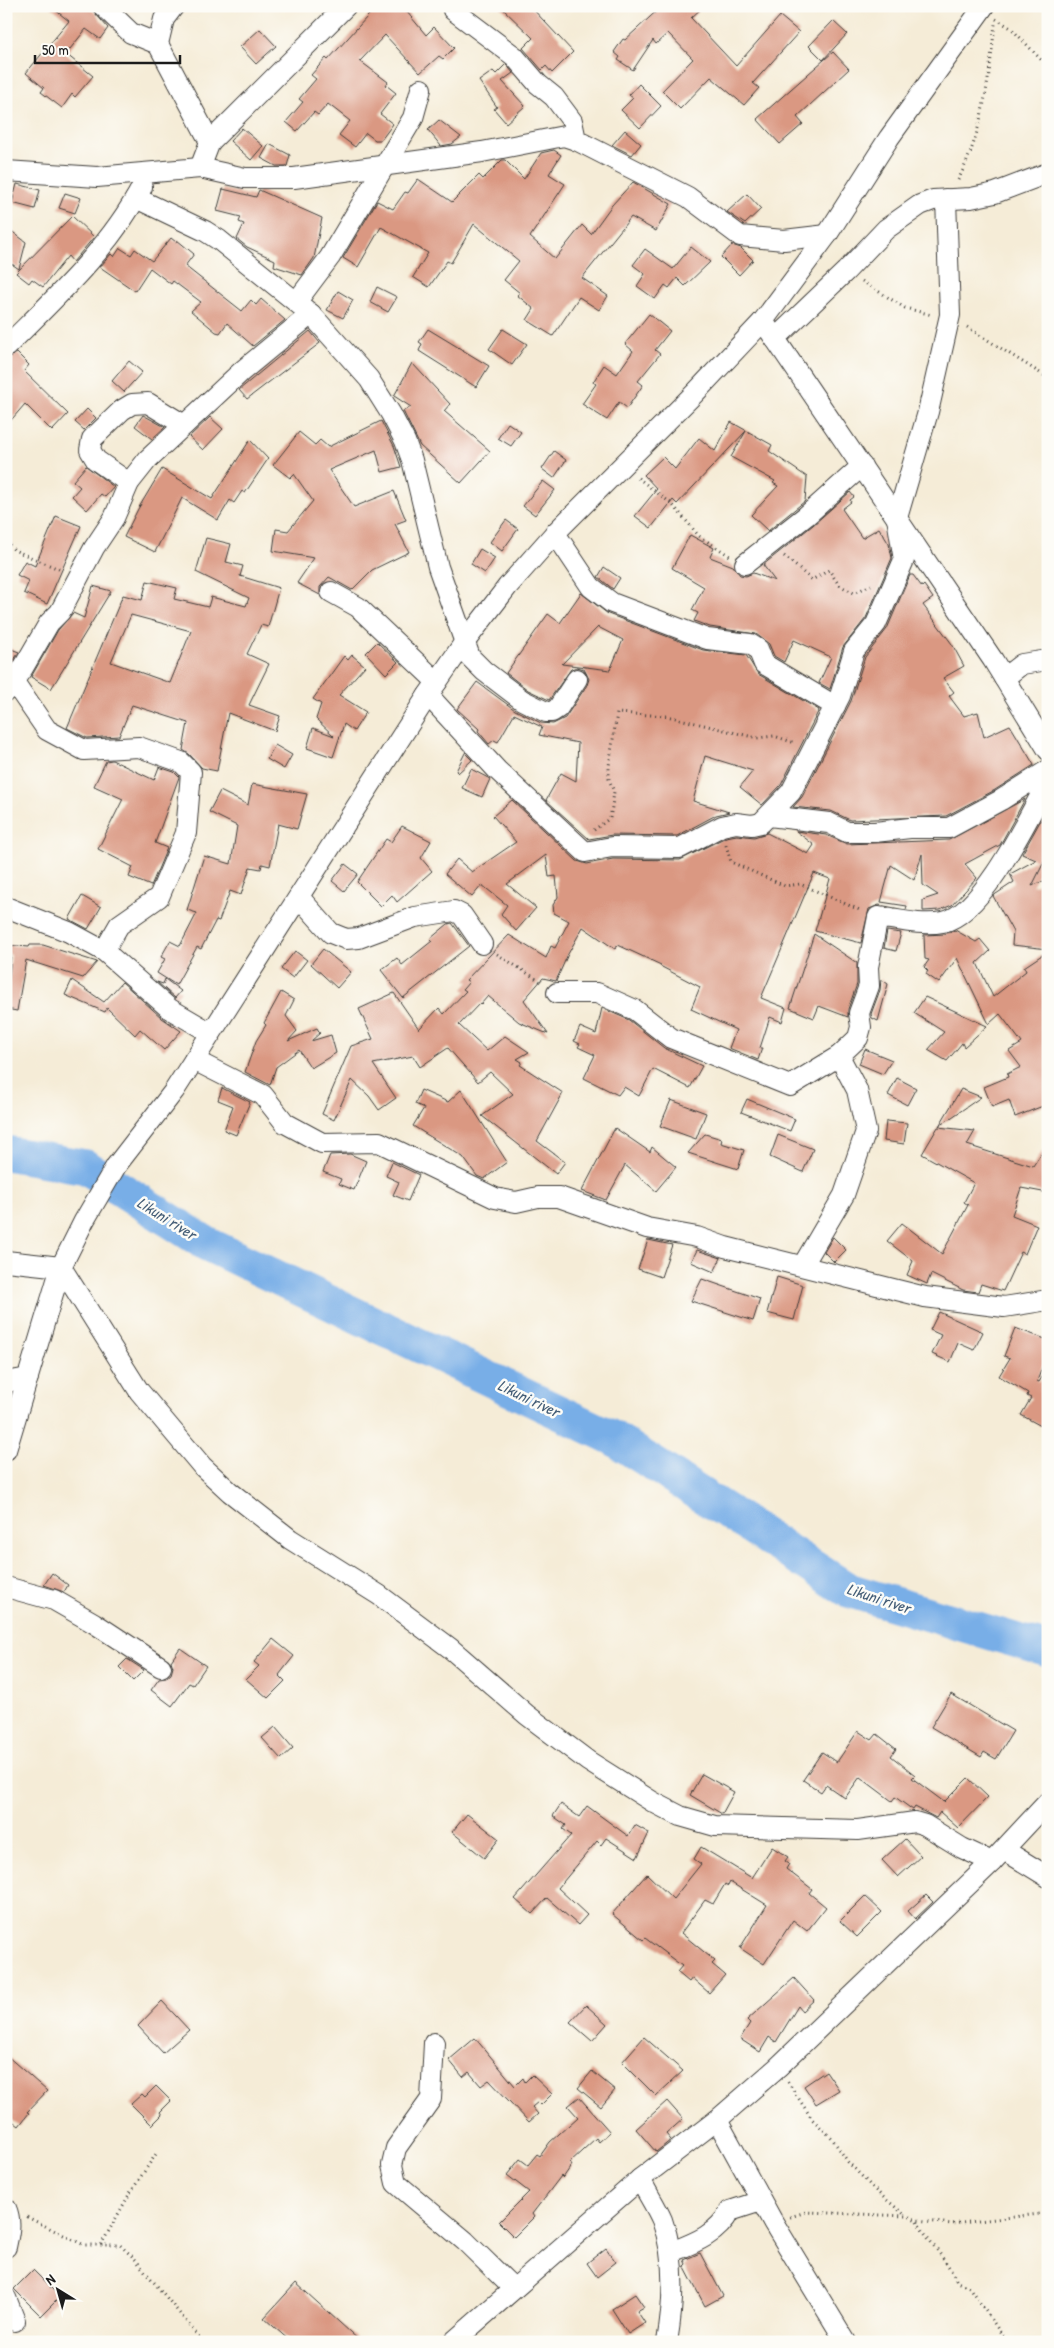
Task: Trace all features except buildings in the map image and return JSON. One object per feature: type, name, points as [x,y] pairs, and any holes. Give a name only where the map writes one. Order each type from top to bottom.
[{"type":"street","points":[[103,6],[131,33],[158,44],[210,142]]},
{"type":"street","points":[[158,44],[164,19],[174,6]]},
{"type":"street","points":[[200,168],[210,142],[346,6]]},
{"type":"street","points":[[453,10],[514,56],[538,84],[554,97],[572,121],[576,140]]},
{"type":"street","points":[[6,1450],[62,1266],[99,1195],[116,1166],[174,1090],[194,1060],[432,688],[508,586],[555,534],[695,393],[763,321],[827,235],[889,138],[986,12]]},
{"type":"street","points":[[104,951],[119,925],[159,897],[186,833],[191,772],[181,762],[139,747],[84,750],[47,730],[10,686],[49,623],[60,612],[78,576],[114,518],[129,483],[148,459],[242,371],[304,308],[330,257],[413,118],[421,89]]},
{"type":"street","points":[[6,171],[97,177],[149,174],[176,169],[200,168],[245,178],[294,178],[482,152],[564,136],[576,140],[688,197],[740,236],[784,240],[827,235]]},
{"type":"street","points":[[774,339],[846,271],[886,229],[920,205],[933,200],[971,198],[995,193],[1048,173]]},
{"type":"street","points":[[6,347],[84,268],[136,198],[149,174]]},
{"type":"street","points":[[136,198],[206,231],[304,308],[369,379],[405,441],[438,567],[470,657],[484,671],[522,700],[546,712],[552,712],[558,708],[577,679]]},
{"type":"street","points":[[331,592],[358,607],[432,688],[498,770],[586,852],[612,847],[680,848],[722,826],[736,823],[752,825],[761,823],[791,792],[835,706],[854,652],[876,624],[904,560],[897,518],[928,412],[950,315],[946,200]]},
{"type":"street","points":[[763,321],[1004,678],[1048,750]]},
{"type":"street","points":[[129,483],[96,460],[90,450],[92,439],[122,410],[132,404],[148,403],[184,425]]},
{"type":"street","points":[[745,564],[862,466]]},
{"type":"street","points":[[555,534],[591,587],[612,603],[707,639],[750,644],[758,649],[764,664],[835,706]]},
{"type":"street","points":[[1004,678],[1022,664],[1048,660]]},
{"type":"street","points":[[769,816],[829,823],[847,832],[875,832],[910,828],[949,828],[1001,800],[1048,770]]},
{"type":"street","points":[[558,993],[597,993],[635,1010],[672,1038],[790,1086],[839,1056],[858,1038],[862,1027],[859,1014],[869,986],[868,967],[878,917],[925,923],[945,922],[974,904],[995,874],[1048,781]]},
{"type":"street","points":[[299,897],[331,933],[346,939],[359,938],[414,917],[454,911],[462,915],[482,944]]},
{"type":"street","points":[[6,907],[69,932],[104,951],[170,1009],[211,1033]]},
{"type":"street","points":[[803,1265],[844,1195],[866,1131],[857,1090],[839,1056]]},
{"type":"street","points":[[194,1060],[263,1095],[285,1123],[322,1143],[379,1142],[495,1198],[516,1202],[538,1197],[559,1197],[646,1228],[697,1237],[725,1247],[925,1297],[1004,1307],[1048,1300]]},
{"type":"street","points":[[6,1262],[62,1266]]},
{"type":"street","points":[[62,1266],[139,1391],[202,1466],[230,1492],[290,1539],[379,1595],[450,1648],[527,1715],[588,1761],[654,1802],[680,1816],[715,1826],[858,1830],[915,1822],[926,1825],[962,1848],[998,1856],[1048,1877]]},
{"type":"street","points":[[6,1382],[28,1378]]},
{"type":"street","points":[[6,1587],[12,1587],[54,1600],[94,1623],[161,1667]]},
{"type":"street","points":[[452,2342],[640,2179],[717,2120],[778,2067],[998,1856],[1048,1802]]},
{"type":"street","points":[[434,2043],[431,2099],[396,2148],[392,2165],[396,2183],[465,2241],[513,2288]]},
{"type":"street","points":[[717,2120],[773,2222],[846,2342]]},
{"type":"street","points":[[640,2179],[662,2219],[671,2252],[672,2312],[667,2342]]},
{"type":"street","points":[[671,2252],[704,2238],[724,2222],[730,2212],[761,2201]]},
{"type":"street","points":[[6,2247],[10,2217],[15,2212]]},
{"type":"street","points":[[6,2298],[15,2321]]},
{"type":"path","points":[[986,12],[1012,28],[1048,68]]},
{"type":"path","points":[[946,200],[960,178],[974,141],[989,80],[986,12]]},
{"type":"path","points":[[622,465],[672,504],[699,536],[745,564]]},
{"type":"path","points":[[6,541],[14,550],[78,576]]},
{"type":"path","points":[[772,543],[808,579],[812,580],[829,570],[839,585],[854,593],[876,582]]},
{"type":"path","points":[[577,845],[610,818],[614,792],[609,779],[609,766],[617,713],[667,716],[757,738],[774,736],[812,749]]},
{"type":"path","points":[[722,826],[731,862],[785,886],[800,884],[878,917]]},
{"type":"path","points":[[482,944],[558,993]]},
{"type":"path","points":[[778,2067],[812,2119],[831,2137],[848,2162],[876,2190],[907,2216],[917,2220],[952,2224],[1048,2213]]},
{"type":"path","points":[[100,2245],[130,2193],[158,2151]]},
{"type":"path","points":[[15,2212],[84,2244],[120,2245],[135,2259],[203,2342]]},
{"type":"path","points":[[773,2222],[806,2212],[907,2216]]},
{"type":"path","points":[[917,2220],[928,2240],[949,2264],[957,2282],[969,2287],[1007,2342]]},
{"type":"waterway","name":"Likuni river","points":[[6,1153],[86,1167],[207,1244],[615,1439],[848,1590],[1048,1650]]}]
